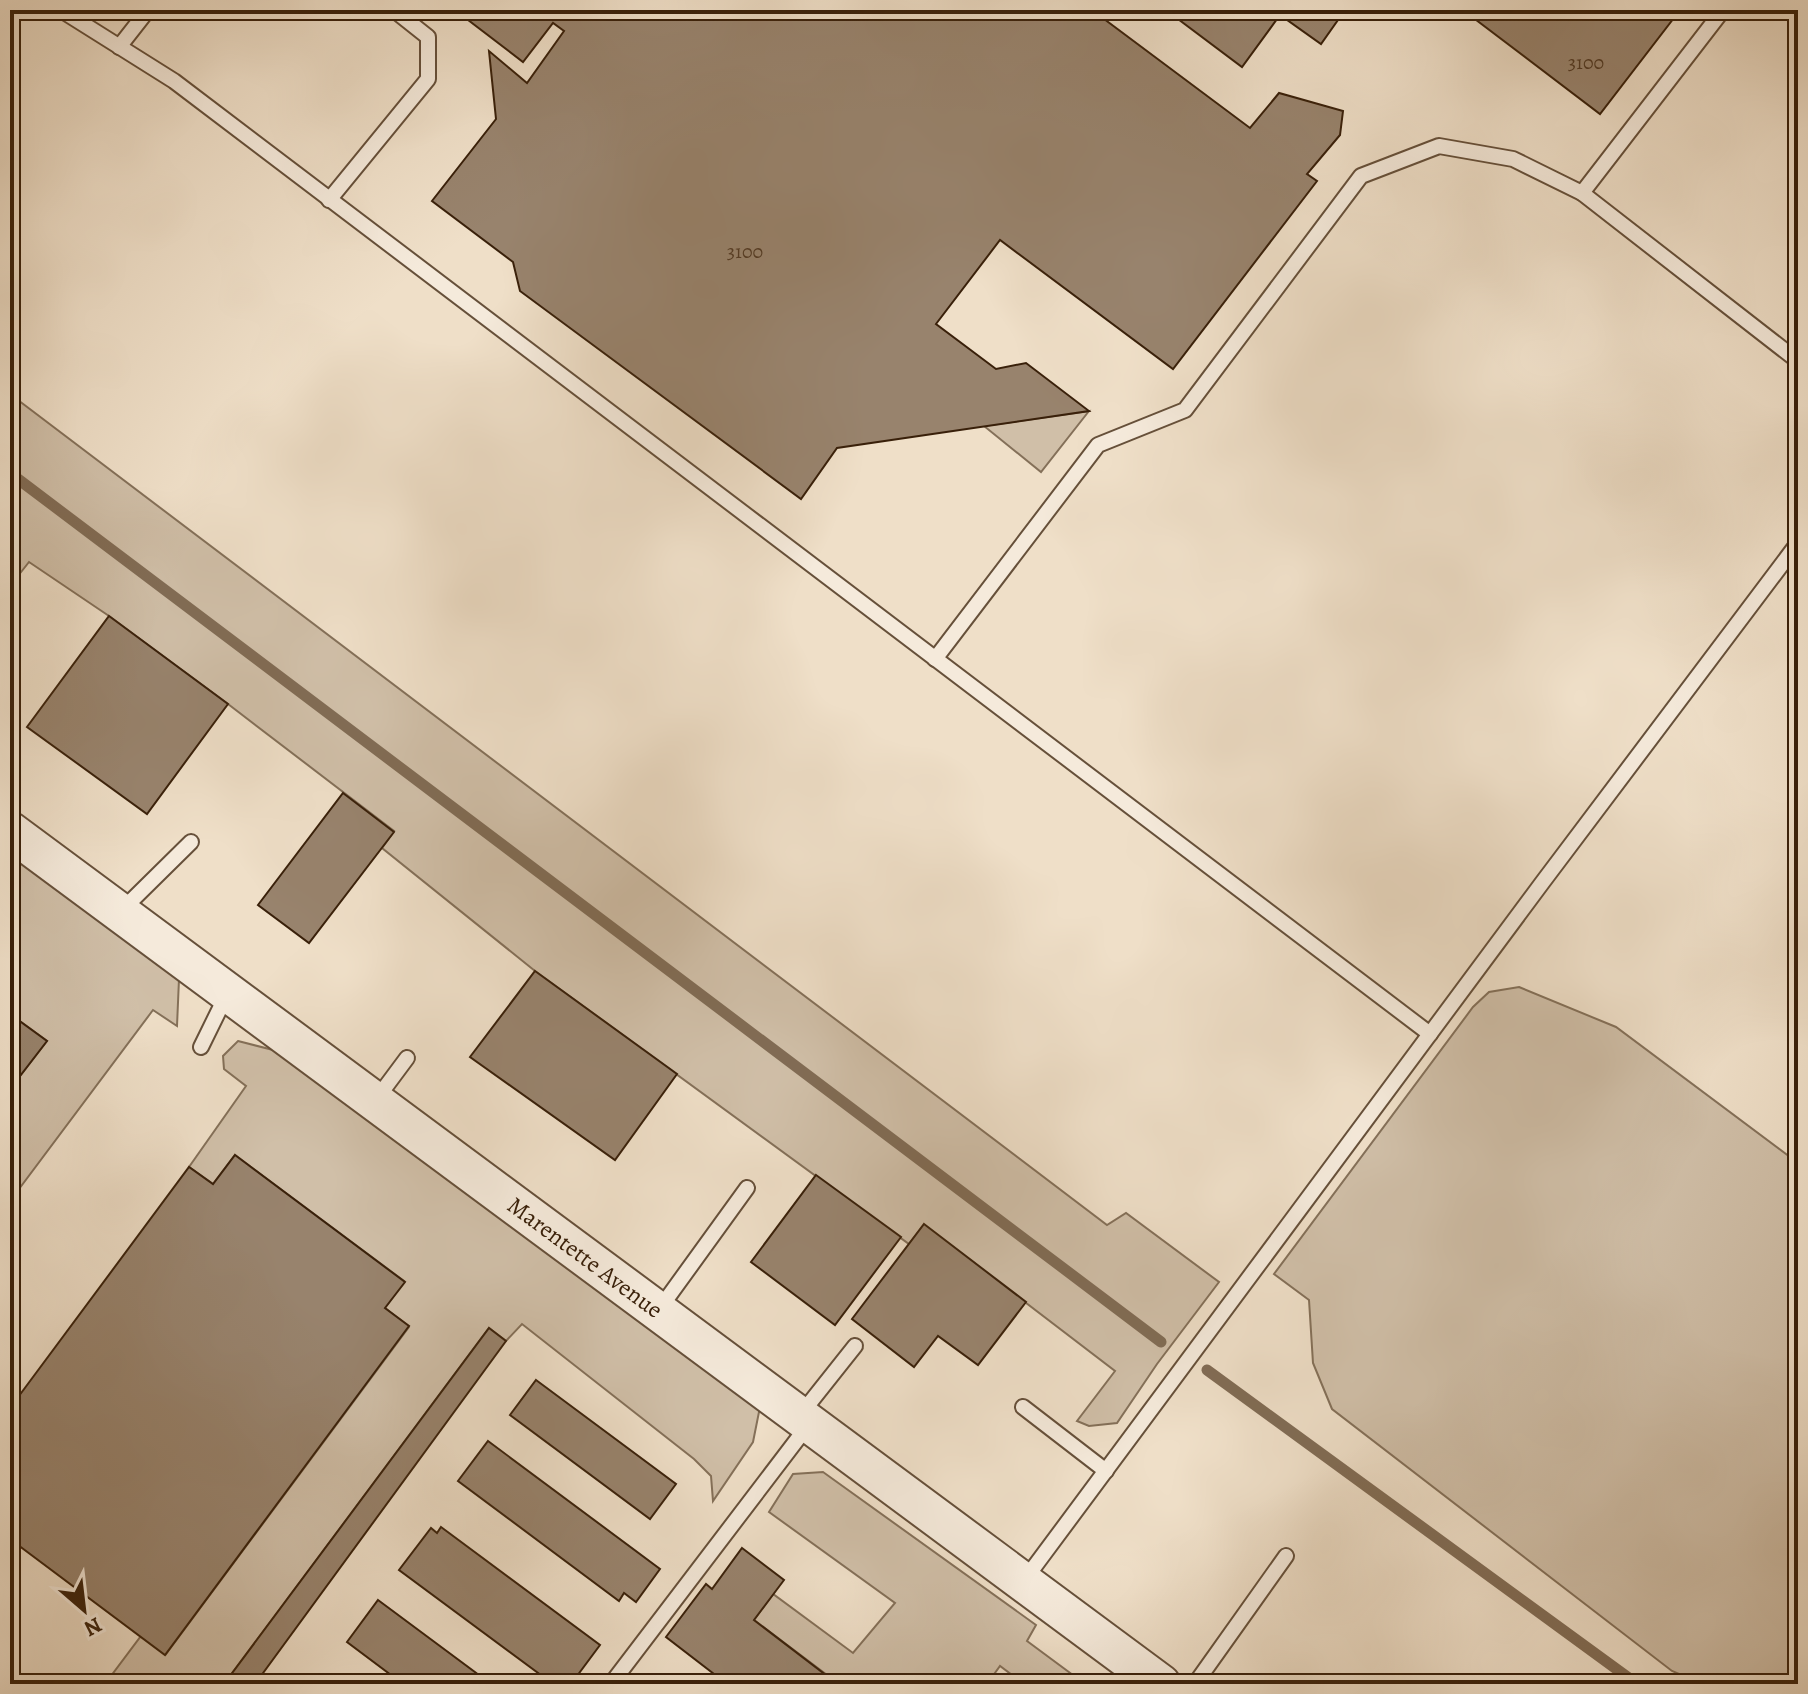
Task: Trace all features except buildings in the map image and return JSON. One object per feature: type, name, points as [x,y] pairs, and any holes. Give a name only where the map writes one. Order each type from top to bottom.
[{"type":"street","name":"Marentette Avenue","points":[[10,831],[1161,1684]]},
{"type":"lane","points":[[61,10],[174,81],[1430,1034]]},
{"type":"lane","points":[[119,47],[148,10]]},
{"type":"lane","points":[[329,200],[428,79],[428,37],[394,10]]},
{"type":"lane","points":[[1582,193],[1723,10]]},
{"type":"lane","points":[[935,659],[1098,445],[1185,410],[1361,176],[1439,146],[1513,159],[1582,193],[1798,361]]},
{"type":"lane","points":[[1023,1582],[1798,543]]},
{"type":"lane","points":[[119,912],[191,842]]},
{"type":"lane","points":[[201,1047],[228,992]]},
{"type":"lane","points":[[375,1101],[407,1058]]},
{"type":"lane","points":[[657,1311],[747,1188]]},
{"type":"lane","points":[[611,1684],[855,1346]]},
{"type":"lane","points":[[1023,1407],[1106,1471]]},
{"type":"lane","points":[[1195,1684],[1286,1556]]},
{"type":"shaded area","points":[[10,394],[1107,1225],[1126,1213],[1219,1282],[1117,1423],[1089,1426],[1077,1421],[1115,1371],[924,1225],[909,1244],[535,971],[382,848],[394,831],[109,616],[29,562],[10,586]]},
{"type":"shaded area","points":[[1089,411],[1041,472],[984,426]]},
{"type":"shaded area","points":[[10,853],[179,979],[177,1026],[153,1010],[10,1201],[10,1089],[47,1041],[10,1014]]},
{"type":"shaded area","points":[[1519,987],[1616,1027],[1798,1163],[1798,1684],[1702,1684],[1672,1671],[1332,1409],[1313,1363],[1309,1300],[1274,1274],[1473,1007],[1489,992]]},
{"type":"shaded area","points":[[238,1041],[277,1051],[760,1407],[753,1442],[713,1501],[711,1476],[694,1459],[522,1324],[506,1341],[489,1328],[224,1684],[105,1684],[141,1636],[166,1654],[409,1327],[385,1308],[404,1281],[235,1155],[213,1184],[189,1167],[246,1086],[224,1069],[223,1056]]},
{"type":"shaded area","points":[[823,1472],[1036,1625],[1027,1641],[1085,1684],[1024,1684],[1000,1666],[987,1684],[827,1684],[831,1678],[754,1620],[773,1594],[853,1653],[895,1603],[769,1512],[793,1474]]},
{"type":"waterway","points":[[10,473],[1161,1342]]},
{"type":"waterway","points":[[1207,1370],[1637,1684]]}]
